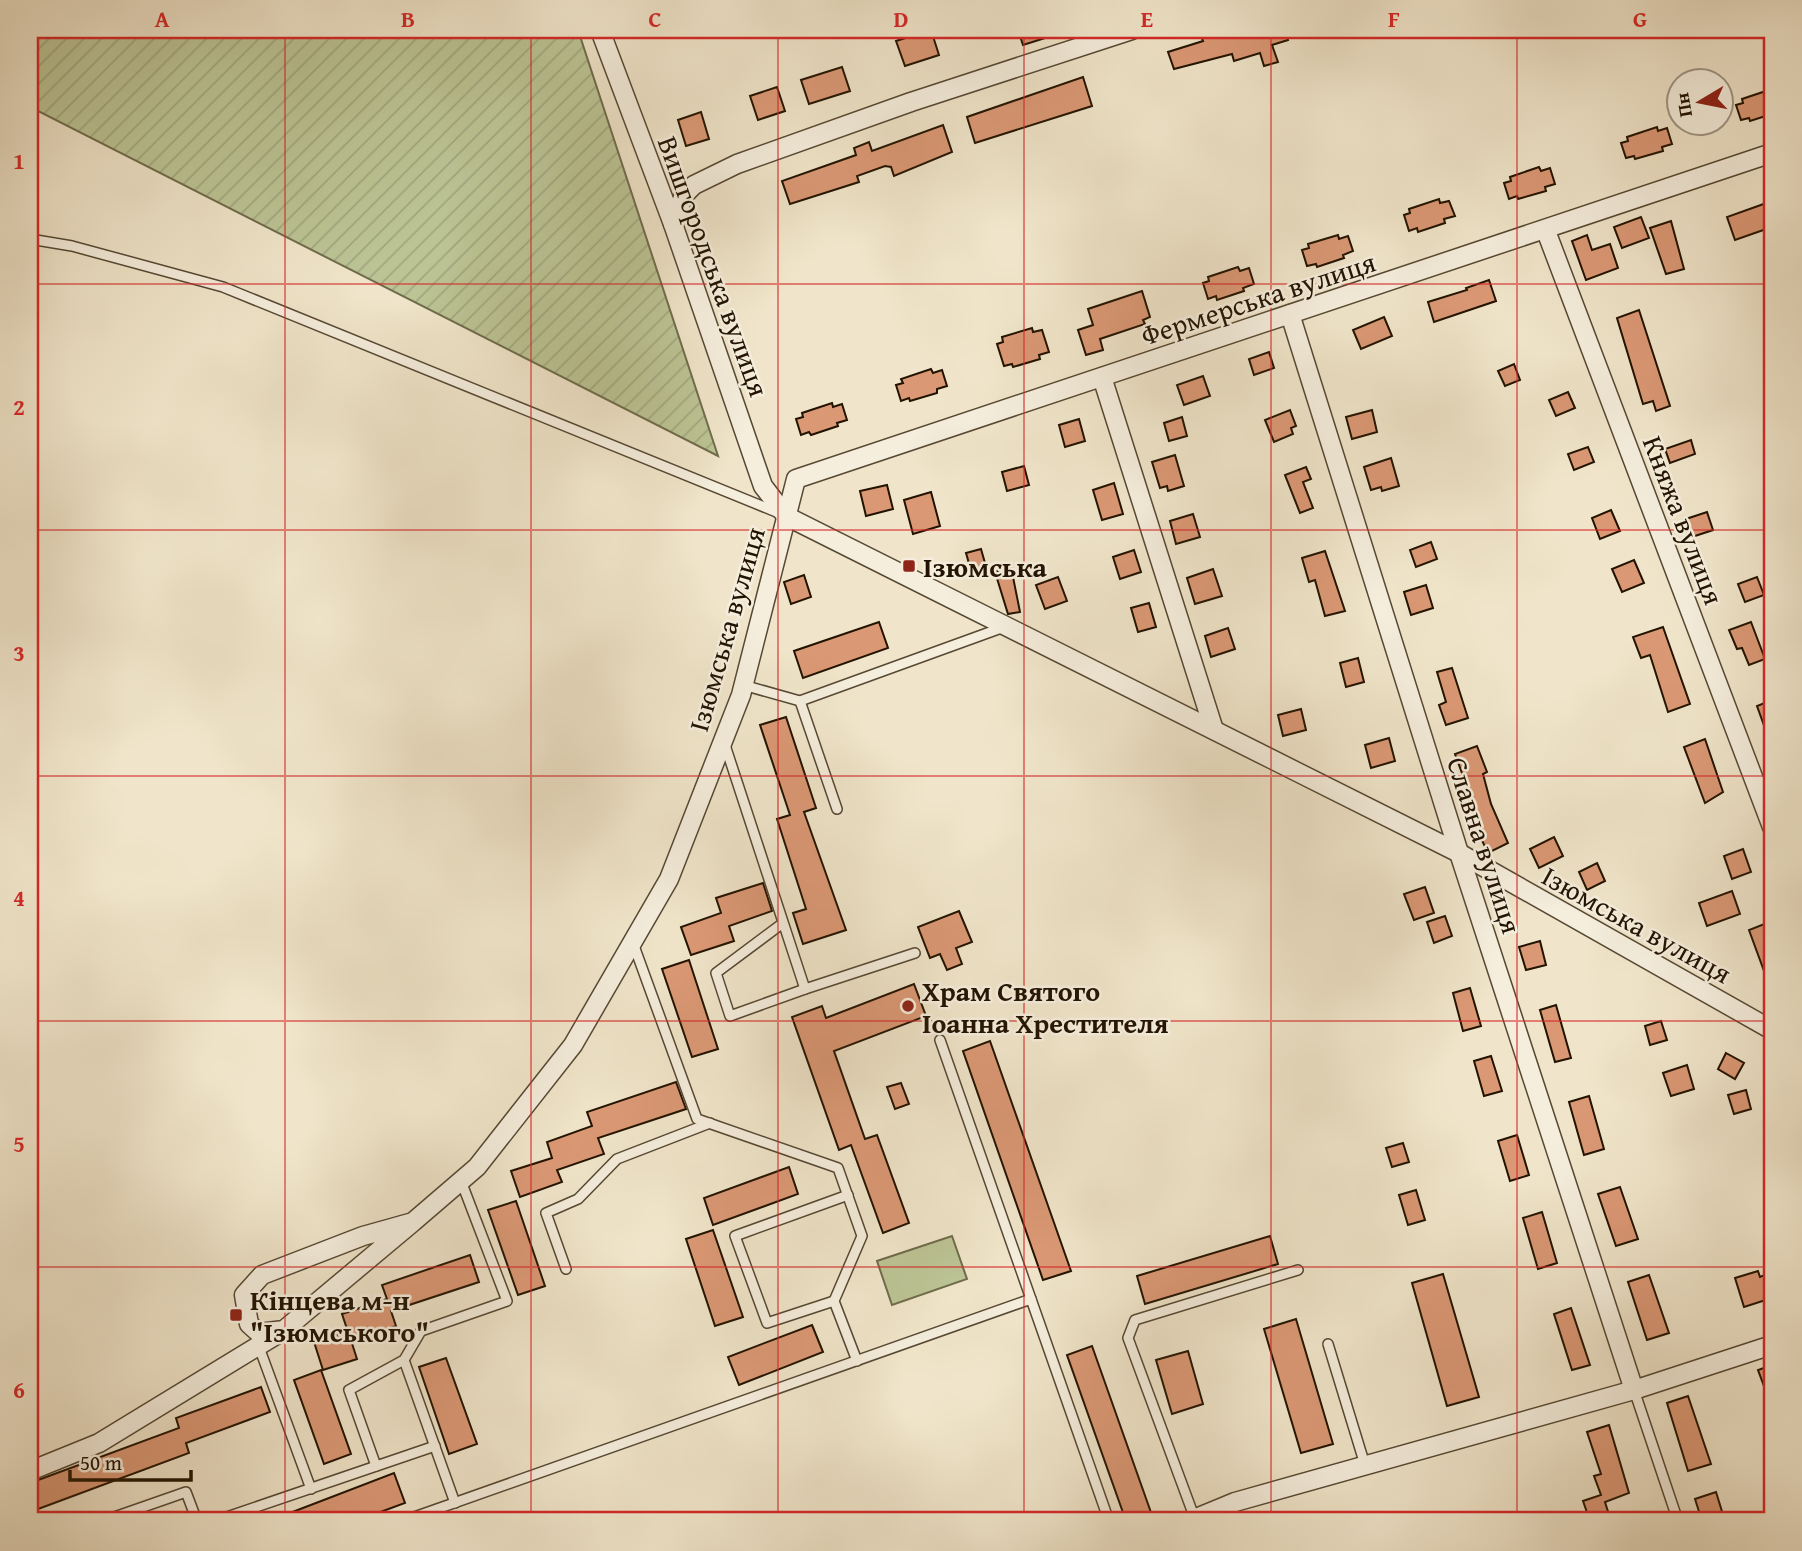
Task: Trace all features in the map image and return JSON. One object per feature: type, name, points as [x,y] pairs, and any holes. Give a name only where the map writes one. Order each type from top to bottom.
[{"type":"street","name":"Вишгородська вулиця","points":[[600,30],[673,224],[763,486],[786,516]]},
{"type":"street","points":[[673,224],[684,195],[694,185],[737,164],[911,102],[1132,30]]},
{"type":"street","name":"Фермерська вулиця","points":[[786,516],[796,480],[1546,231],[1772,153]]},
{"type":"street","name":"Княжа вулиця","points":[[1546,231],[1772,827]]},
{"type":"street","name":"Славна вулиця","points":[[1290,314],[1459,853],[1634,1390]]},
{"type":"street","points":[[1102,377],[1214,730]]},
{"type":"street","name":"Ізюмська вулиця","points":[[413,1222],[363,1236],[253,1281],[244,1295],[249,1324],[259,1333],[284,1330],[413,1222],[461,1181],[477,1167],[573,1045],[669,879],[743,685],[786,516],[1459,853],[1772,1030]]},
{"type":"street","points":[[30,1471],[99,1443],[284,1330]]},
{"type":"street","points":[[1192,1520],[1236,1502],[1634,1390],[1772,1345]]},
{"type":"lane","points":[[30,239],[72,246],[223,287],[786,516]]},
{"type":"lane","points":[[743,685],[800,701],[1006,626]]},
{"type":"lane","points":[[800,701],[837,808]]},
{"type":"lane","points":[[723,740],[805,989]]},
{"type":"lane","points":[[783,923],[716,973],[730,1016],[915,953]]},
{"type":"lane","points":[[632,942],[697,1119],[838,1168],[862,1236],[834,1301],[857,1361]]},
{"type":"lane","points":[[940,1040],[1109,1521]]},
{"type":"lane","points":[[566,1269],[546,1213],[578,1199],[617,1159],[710,1123]]},
{"type":"lane","points":[[376,1466],[349,1390],[404,1360],[421,1331],[507,1301],[461,1181]]},
{"type":"lane","points":[[834,1301],[767,1323],[734,1236],[848,1195]]},
{"type":"lane","points":[[1192,1520],[1128,1338],[1135,1320],[1298,1270]]},
{"type":"lane","points":[[403,1521],[1031,1299]]},
{"type":"lane","points":[[1328,1344],[1364,1465]]},
{"type":"lane","points":[[259,1347],[311,1489]]},
{"type":"lane","points":[[404,1360],[455,1503]]},
{"type":"lane","points":[[1634,1390],[1678,1521]]},
{"type":"lane","points":[[215,1521],[435,1446]]},
{"type":"lane","points":[[103,1521],[186,1492],[197,1521]]},
{"type":"green space","points":[[30,30],[578,30],[718,456],[30,107]]},
{"type":"green space","points":[[952,1236],[967,1279],[892,1305],[877,1261]]},
{"type":"building","points":[[931,30],[939,55],[905,66],[896,41]]},
{"type":"building","points":[[1018,30],[1061,30],[1061,33],[1023,45]]},
{"type":"building","points":[[1221,30],[1285,30],[1288,40],[1272,45],[1278,62],[1264,66],[1260,53],[1234,61],[1232,54],[1174,69],[1168,52],[1203,41],[1201,36]]},
{"type":"building","points":[[842,67],[850,91],[809,104],[801,80]]},
{"type":"building","points":[[1083,77],[1092,106],[975,143],[967,117]]},
{"type":"building","points":[[777,87],[785,111],[758,120],[750,96]]},
{"type":"building","points":[[1772,89],[1772,114],[1750,121],[1749,118],[1741,120],[1736,105],[1743,103],[1742,99]]},
{"type":"building","points":[[701,112],[709,139],[686,146],[678,120]]},
{"type":"building","points":[[943,125],[952,152],[894,176],[891,167],[885,166],[857,176],[859,182],[790,204],[782,181],[856,155],[854,148],[869,142],[872,151]]},
{"type":"building","points":[[1657,127],[1658,131],[1666,128],[1666,136],[1670,136],[1672,144],[1662,147],[1663,151],[1635,159],[1634,156],[1626,158],[1621,143],[1628,141],[1627,137]]},
{"type":"building","points":[[1539,167],[1541,171],[1550,168],[1555,184],[1545,187],[1546,191],[1509,199],[1504,183],[1511,181],[1510,177]]},
{"type":"building","points":[[1439,199],[1440,203],[1449,201],[1455,216],[1444,219],[1445,223],[1418,232],[1417,228],[1409,231],[1404,215],[1410,213],[1409,209]]},
{"type":"building","points":[[1772,201],[1772,227],[1735,240],[1727,217]]},
{"type":"building","points":[[1641,217],[1649,238],[1622,248],[1614,227]]},
{"type":"building","points":[[1671,221],[1684,269],[1666,274],[1650,228]]},
{"type":"building","points":[[1338,235],[1339,239],[1348,236],[1353,251],[1343,255],[1344,258],[1317,267],[1316,264],[1307,266],[1302,250],[1309,248],[1308,244]]},
{"type":"building","points":[[1587,235],[1592,250],[1610,244],[1618,268],[1586,280],[1572,241]]},
{"type":"building","points":[[1238,267],[1240,271],[1249,268],[1254,284],[1243,288],[1244,291],[1217,300],[1216,296],[1208,299],[1203,283],[1209,281],[1208,277]]},
{"type":"building","points":[[1489,280],[1496,301],[1434,322],[1428,302]]},
{"type":"building","points":[[1142,291],[1150,317],[1143,320],[1145,324],[1100,339],[1103,350],[1086,355],[1078,330],[1093,325],[1088,309]]},
{"type":"building","points":[[1639,310],[1670,406],[1656,411],[1653,401],[1643,404],[1617,318]]},
{"type":"building","points":[[1384,317],[1392,336],[1361,349],[1353,330]]},
{"type":"building","points":[[1032,328],[1033,332],[1042,330],[1049,352],[1039,355],[1040,359],[1013,367],[1012,364],[1004,366],[997,344],[1003,342],[1002,337]]},
{"type":"building","points":[[1269,352],[1274,368],[1254,375],[1249,359]]},
{"type":"building","points":[[1514,364],[1520,380],[1505,386],[1498,371]]},
{"type":"building","points":[[931,369],[933,373],[942,370],[947,386],[937,389],[937,393],[901,401],[896,385],[903,383],[901,379]]},
{"type":"building","points":[[1203,376],[1210,396],[1184,405],[1177,385]]},
{"type":"building","points":[[1568,392],[1575,408],[1556,416],[1549,400]]},
{"type":"building","points":[[832,403],[833,407],[842,404],[847,420],[811,435],[809,432],[801,435],[796,419],[803,417],[802,413]]},
{"type":"building","points":[[1290,410],[1296,426],[1291,428],[1293,434],[1274,442],[1265,420]]},
{"type":"building","points":[[1372,410],[1377,432],[1352,439],[1346,417]]},
{"type":"building","points":[[1182,417],[1187,436],[1169,441],[1164,423]]},
{"type":"building","points":[[1079,419],[1085,441],[1065,447],[1059,425]]},
{"type":"building","points":[[1691,440],[1695,454],[1670,463],[1665,449]]},
{"type":"building","points":[[1588,447],[1594,462],[1574,470],[1568,454]]},
{"type":"building","points":[[1175,455],[1184,486],[1168,491],[1167,486],[1160,488],[1152,462]]},
{"type":"building","points":[[1391,458],[1399,486],[1382,491],[1381,487],[1371,490],[1364,467]]},
{"type":"building","points":[[1024,466],[1029,485],[1007,491],[1002,472]]},
{"type":"building","points":[[1306,467],[1311,479],[1303,482],[1313,508],[1300,513],[1285,475]]},
{"type":"building","points":[[1114,483],[1123,514],[1102,520],[1093,490]]},
{"type":"building","points":[[887,485],[893,509],[866,516],[860,491]]},
{"type":"building","points":[[931,492],[940,526],[913,534],[904,500]]},
{"type":"building","points":[[1611,510],[1620,531],[1600,539],[1592,518]]},
{"type":"building","points":[[1707,512],[1713,530],[1689,538],[1683,520]]},
{"type":"building","points":[[1193,514],[1200,537],[1176,544],[1170,521]]},
{"type":"building","points":[[1431,542],[1437,559],[1416,567],[1410,550]]},
{"type":"building","points":[[981,549],[987,570],[972,574],[966,553]]},
{"type":"building","points":[[1134,550],[1141,572],[1120,579],[1113,557]]},
{"type":"building","points":[[1325,551],[1345,611],[1325,616],[1315,580],[1309,582],[1302,558]]},
{"type":"building","points":[[1634,560],[1644,583],[1622,592],[1612,569]]},
{"type":"building","points":[[1011,567],[1020,612],[1008,614],[995,572]]},
{"type":"building","points":[[1213,569],[1222,596],[1195,604],[1187,578]]},
{"type":"building","points":[[804,575],[811,597],[791,604],[784,582]]},
{"type":"building","points":[[1058,577],[1067,601],[1045,609],[1036,585]]},
{"type":"building","points":[[1757,577],[1764,595],[1745,602],[1738,584]]},
{"type":"building","points":[[1426,585],[1433,608],[1411,615],[1404,592]]},
{"type":"building","points":[[1149,603],[1156,627],[1138,632],[1131,608]]},
{"type":"building","points":[[879,622],[888,648],[803,678],[794,651]]},
{"type":"building","points":[[1751,622],[1765,659],[1749,665],[1742,648],[1737,649],[1729,630]]},
{"type":"building","points":[[1663,627],[1690,704],[1668,712],[1650,655],[1641,658],[1633,637]]},
{"type":"building","points":[[1228,628],[1235,649],[1211,657],[1205,636]]},
{"type":"building","points":[[1358,658],[1364,682],[1346,687],[1340,663]]},
{"type":"building","points":[[1452,668],[1468,718],[1446,725],[1439,705],[1446,702],[1437,672]]},
{"type":"building","points":[[1772,700],[1772,742],[1770,742],[1757,706]]},
{"type":"building","points":[[1301,709],[1306,730],[1283,736],[1278,715]]},
{"type":"building","points":[[786,717],[816,808],[804,812],[846,930],[803,944],[793,913],[806,909],[777,819],[790,815],[760,725]]},
{"type":"building","points":[[1389,738],[1395,761],[1371,768],[1365,745]]},
{"type":"building","points":[[1705,739],[1723,792],[1705,803],[1684,747]]},
{"type":"building","points":[[1477,746],[1487,772],[1483,774],[1491,804],[1508,843],[1488,853],[1477,830],[1482,828],[1455,754]]},
{"type":"building","points":[[1554,837],[1563,856],[1539,868],[1530,849]]},
{"type":"building","points":[[1743,849],[1751,872],[1732,879],[1724,856]]},
{"type":"building","points":[[1597,863],[1605,881],[1587,890],[1579,872]]},
{"type":"building","points":[[763,883],[772,911],[729,926],[734,941],[691,955],[681,927],[721,913],[716,898]]},
{"type":"building","points":[[1425,887],[1434,913],[1414,920],[1404,894]]},
{"type":"building","points":[[1732,891],[1740,914],[1707,926],[1699,903]]},
{"type":"building","points":[[959,911],[972,942],[956,948],[962,964],[947,970],[940,954],[930,958],[918,927]]},
{"type":"building","points":[[1445,916],[1452,936],[1434,943],[1427,922]]},
{"type":"building","points":[[1772,921],[1772,990],[1771,990],[1749,930]]},
{"type":"building","points":[[1540,941],[1546,965],[1526,970],[1519,947]]},
{"type":"building","points":[[689,960],[718,1049],[692,1057],[662,969]]},
{"type":"building","points":[[914,984],[926,1016],[834,1051],[865,1139],[877,1135],[909,1223],[883,1233],[851,1145],[839,1150],[792,1017],[822,1006],[826,1018]]},
{"type":"building","points":[[1470,988],[1481,1026],[1463,1031],[1453,993]]},
{"type":"building","points":[[1556,1005],[1571,1058],[1555,1062],[1540,1010]]},
{"type":"building","points":[[1661,1021],[1667,1040],[1650,1045],[1645,1026]]},
{"type":"building","points":[[990,1041],[1071,1271],[1043,1280],[963,1051]]},
{"type":"building","points":[[1726,1053],[1744,1063],[1735,1079],[1718,1069]]},
{"type":"building","points":[[1491,1056],[1502,1091],[1484,1096],[1474,1061]]},
{"type":"building","points":[[1687,1065],[1694,1089],[1671,1096],[1663,1073]]},
{"type":"building","points":[[676,1082],[686,1109],[598,1138],[604,1154],[557,1170],[562,1182],[520,1197],[511,1171],[552,1158],[547,1142],[592,1126],[587,1112]]},
{"type":"building","points":[[901,1083],[909,1104],[895,1109],[887,1087]]},
{"type":"building","points":[[1746,1090],[1751,1109],[1734,1114],[1728,1095]]},
{"type":"building","points":[[1589,1096],[1604,1149],[1584,1155],[1569,1102]]},
{"type":"building","points":[[1517,1135],[1529,1175],[1510,1181],[1498,1141]]},
{"type":"building","points":[[1403,1143],[1409,1162],[1392,1167],[1386,1148]]},
{"type":"building","points":[[789,1167],[798,1194],[713,1225],[704,1198]]},
{"type":"building","points":[[1620,1187],[1638,1239],[1616,1246],[1598,1194]]},
{"type":"building","points":[[1416,1190],[1425,1220],[1408,1225],[1399,1195]]},
{"type":"building","points":[[516,1201],[545,1286],[518,1295],[488,1210]]},
{"type":"building","points":[[1542,1212],[1557,1263],[1538,1269],[1523,1218]]},
{"type":"building","points":[[713,1230],[743,1317],[715,1326],[686,1239]]},
{"type":"building","points":[[1270,1236],[1278,1264],[1145,1304],[1137,1276]]},
{"type":"building","points":[[470,1255],[479,1282],[391,1311],[396,1326],[351,1341],[342,1314],[387,1299],[382,1285]]},
{"type":"building","points":[[1758,1271],[1760,1277],[1772,1272],[1772,1298],[1744,1307],[1735,1278]]},
{"type":"building","points":[[1443,1274],[1479,1397],[1447,1406],[1412,1283]]},
{"type":"building","points":[[1649,1275],[1669,1333],[1647,1340],[1628,1282]]},
{"type":"building","points":[[1571,1308],[1590,1365],[1572,1370],[1554,1314]]},
{"type":"building","points":[[1296,1319],[1333,1444],[1301,1453],[1264,1329]]},
{"type":"building","points":[[812,1325],[823,1352],[739,1385],[728,1357]]},
{"type":"building","points":[[348,1331],[357,1359],[323,1370],[314,1342]]},
{"type":"building","points":[[1092,1346],[1154,1521],[1126,1521],[1067,1355]]},
{"type":"building","points":[[1188,1351],[1203,1404],[1172,1414],[1156,1360]]},
{"type":"building","points":[[446,1358],[477,1444],[449,1454],[419,1367]]},
{"type":"building","points":[[1772,1365],[1772,1405],[1771,1405],[1758,1370]]},
{"type":"building","points":[[321,1370],[351,1454],[324,1464],[294,1380]]},
{"type":"building","points":[[261,1387],[270,1412],[186,1443],[189,1453],[30,1512],[30,1483],[179,1428],[176,1418]]},
{"type":"building","points":[[1688,1396],[1711,1464],[1688,1471],[1667,1403]]},
{"type":"building","points":[[1609,1425],[1629,1493],[1605,1502],[1611,1521],[1590,1521],[1583,1501],[1601,1495],[1594,1476],[1601,1474],[1587,1432]]},
{"type":"building","points":[[394,1473],[405,1503],[356,1521],[269,1521]]},
{"type":"building","points":[[1716,1492],[1724,1518],[1702,1521],[1695,1499]]},
{"type":"place","name":"Ізюмська","points":[[909,566]]},
{"type":"place","name":"Храм Святого Іоанна Хрестителя","points":[[908,1006]]},
{"type":"place","name":"Кінцева м-н \"Ізюмського\"","points":[[236,1315]]}]
